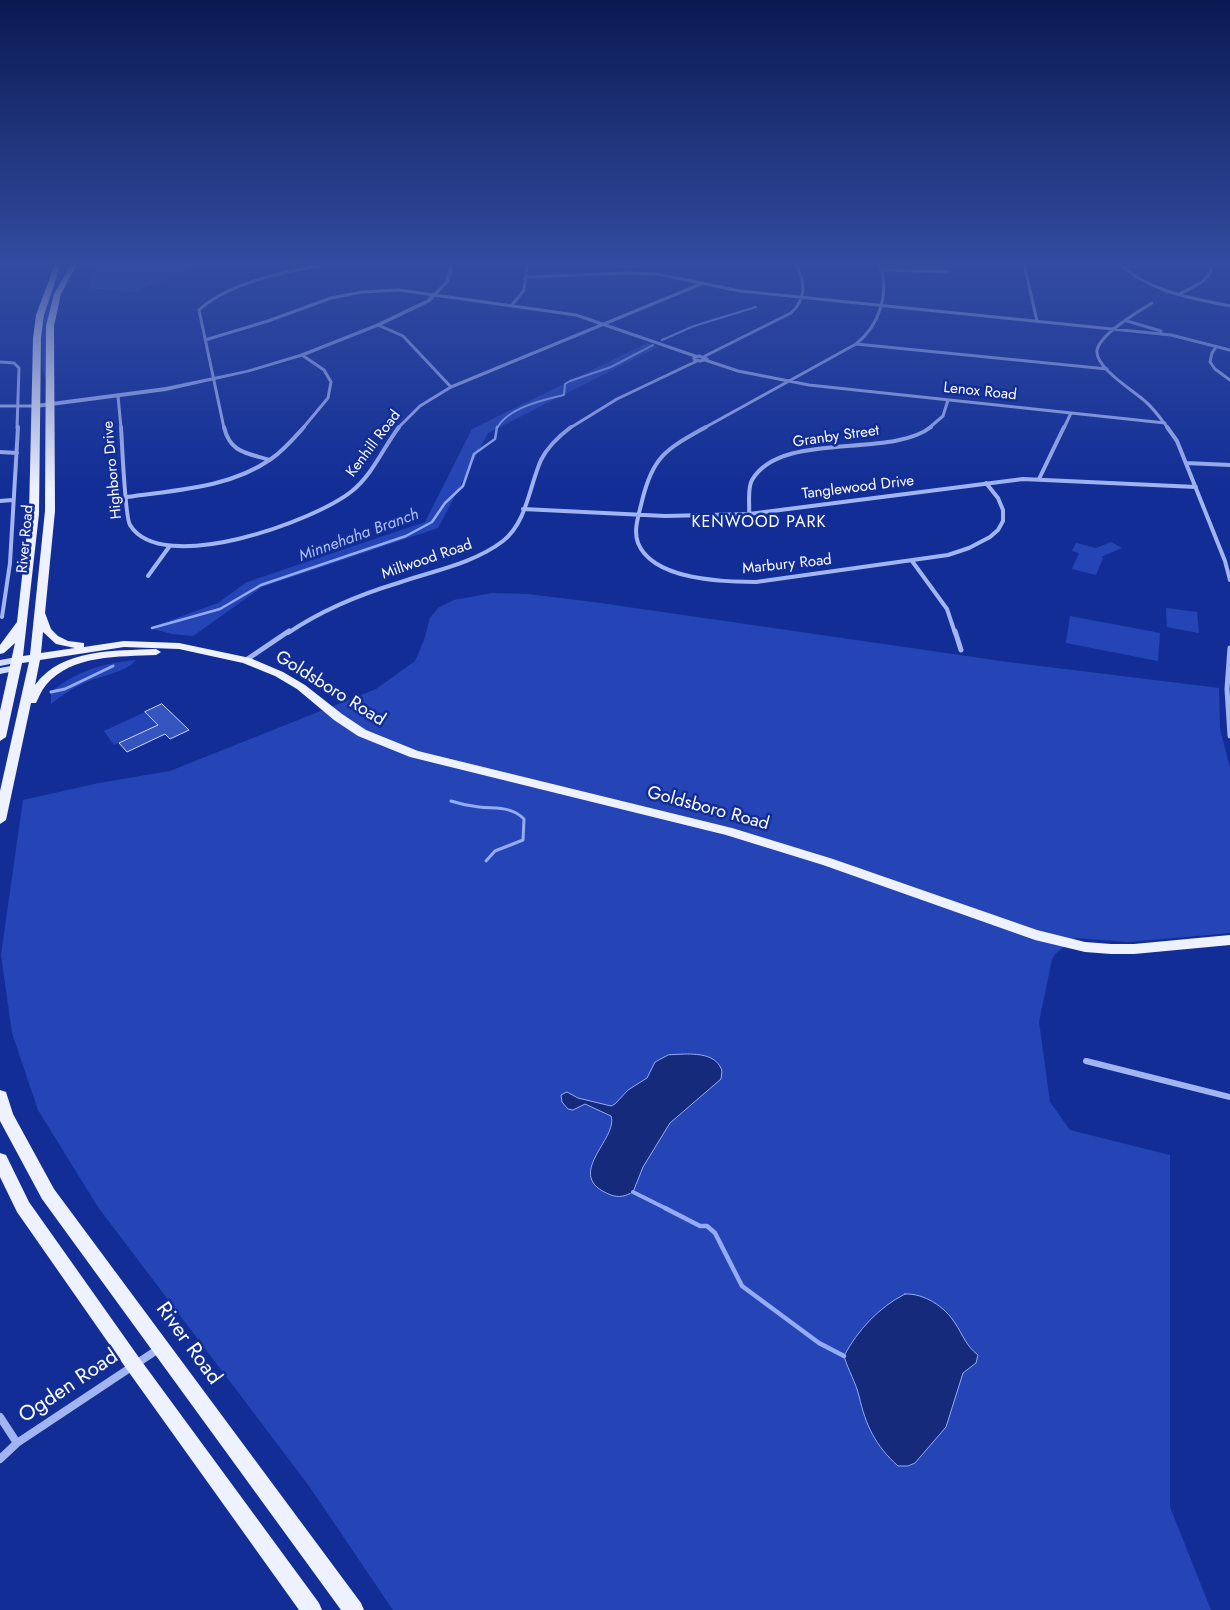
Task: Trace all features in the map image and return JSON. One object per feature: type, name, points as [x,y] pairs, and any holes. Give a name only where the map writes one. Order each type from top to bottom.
[{"type":"main road","name":"River Road","points":[[0,737],[17,664],[34,514],[37,339]]},
{"type":"main road","name":"River Road","points":[[0,820],[34,662],[41,598],[50,511],[52,404],[50,339]]},
{"type":"main road","points":[[41,598],[42,620],[48,634],[56,641],[71,645],[124,644]]},
{"type":"main road","points":[[0,651],[11,640],[22,621]]},
{"type":"main road","name":"Goldsboro Road","points":[[34,662],[124,644],[179,646],[246,660],[279,674],[301,687],[338,717],[362,733],[414,754],[668,815],[736,834],[828,862],[978,917],[1035,935],[1068,943],[1111,949],[1134,949],[1230,940]]},
{"type":"main road","name":"Goldsboro Road","points":[[0,663],[17,664],[92,656],[144,652],[177,653],[193,650]]},
{"type":"main road","points":[[21,722],[41,682],[56,670],[92,656]]},
{"type":"main road","name":"Goldsboro Road","points":[[0,671],[17,664]]},
{"type":"main road","points":[[0,694],[6,712]]},
{"type":"main road","name":"River Road","points":[[0,1096],[5,1115],[48,1194],[354,1610]]},
{"type":"main road","points":[[0,1160],[23,1207],[134,1365],[312,1610]]},
{"type":"street","points":[[207,339],[204,340],[227,440],[242,452],[270,460]]},
{"type":"street","points":[[0,406],[36,406],[118,396],[212,380],[302,355],[342,339]]},
{"type":"street","points":[[406,339],[451,387]]},
{"type":"street","name":"Kenhill Road","points":[[169,547],[192,546],[258,534],[302,520],[333,504],[367,477],[410,413],[430,398],[451,387],[565,339]]},
{"type":"street","points":[[645,339],[696,359],[705,358],[741,339]]},
{"type":"street","name":"Marbury Road","points":[[862,339],[856,344],[682,440],[662,454],[649,472],[636,531],[638,545],[648,557],[668,569],[687,576],[710,580],[756,582],[966,551],[990,538],[999,528],[1003,516],[998,498],[986,483]]},
{"type":"street","points":[[1104,339],[1097,349],[1098,358],[1107,369],[1145,401],[1165,423],[1177,441],[1228,561],[1230,580]]},
{"type":"street","points":[[1186,339],[1230,350]]},
{"type":"street","points":[[856,344],[1107,369]]},
{"type":"street","points":[[1216,347],[1209,356],[1209,360],[1212,366],[1230,380]]},
{"type":"street","points":[[127,497],[221,481],[249,472],[270,460],[322,407],[328,399],[332,388],[329,376],[325,370],[302,355]]},
{"type":"street","name":"Lenox Road","points":[[705,358],[738,371],[788,382],[1165,423]]},
{"type":"street","name":"Millwood Road","points":[[246,660],[318,614],[342,602],[467,561],[489,550],[512,532],[524,509],[536,469],[549,448],[568,430],[592,413],[696,359]]},
{"type":"street","points":[[0,362],[18,365],[19,407],[12,500],[10,563],[2,617]]},
{"type":"street","name":"Highboro Drive","points":[[118,396],[129,524],[133,533],[149,542],[169,547]]},
{"type":"street","name":"Granby Street","points":[[749,514],[751,481],[756,473],[771,462],[808,451],[911,436],[934,426],[942,419],[948,400]]},
{"type":"street","points":[[1039,479],[1071,413]]},
{"type":"street","points":[[0,452],[17,453]]},
{"type":"street","points":[[1186,463],[1230,465]]},
{"type":"street","name":"Tanglewood Drive","points":[[524,509],[689,517],[749,514],[986,483],[1039,479],[1196,487]]},
{"type":"street","points":[[0,501],[12,500]]},
{"type":"street","points":[[148,576],[169,547]]},
{"type":"street","points":[[912,560],[947,609],[961,650]]},
{"type":"street","points":[[1230,648],[1227,689],[1230,736]]},
{"type":"street","points":[[1086,1061],[1230,1097]]},
{"type":"street","name":"Ogden Road","points":[[0,1459],[17,1443],[161,1347]]},
{"type":"street","points":[[0,1417],[17,1443]]},
{"type":"shaded area","points":[[42,339],[47,339],[46,379],[43,371]]},
{"type":"shaded area","points":[[647,343],[658,347],[488,433],[438,528],[262,587],[193,636],[172,634],[149,628],[218,603],[247,582],[425,522],[472,429]]},
{"type":"shaded area","points":[[1111,542],[1122,548],[1101,557],[1103,558],[1096,575],[1072,569],[1079,553],[1072,551],[1076,543],[1096,548]]},
{"type":"shaded area","points":[[492,593],[528,594],[593,602],[1008,662],[1219,688],[1220,729],[1230,768],[1230,933],[1128,942],[1075,938],[1055,954],[1052,959],[1039,1022],[1050,1102],[1070,1130],[1170,1155],[1170,1507],[1211,1610],[393,1610],[309,1486],[98,1207],[38,1110],[12,1033],[1,955],[23,800],[99,783],[170,771],[376,689],[415,661],[424,640],[430,618],[438,608],[454,600]]},
{"type":"shaded area","points":[[1166,608],[1197,612],[1199,633],[1167,627]]},
{"type":"shaded area","points":[[1070,616],[1160,633],[1158,661],[1066,643]]},
{"type":"shaded area","points":[[136,660],[120,671],[77,686],[51,704],[51,692],[81,673],[112,663]]},
{"type":"shaded area","points":[[145,712],[158,725],[114,745],[104,731]]},
{"type":"shaded area","points":[[668,1055],[702,1055],[712,1059],[720,1066],[722,1071],[721,1079],[670,1123],[643,1167],[633,1192],[617,1196],[611,1195],[597,1187],[591,1178],[591,1168],[611,1125],[611,1116],[585,1104],[573,1110],[568,1109],[562,1102],[561,1095],[567,1092],[578,1098],[611,1106],[628,1090],[647,1078],[655,1062]]},
{"type":"shaded area","points":[[905,1294],[912,1294],[927,1299],[946,1312],[978,1355],[976,1363],[963,1373],[946,1427],[915,1463],[908,1466],[898,1466],[877,1443],[868,1426],[858,1391],[844,1356],[855,1338],[870,1320],[895,1299]]},
{"type":"building","points":[[162,704],[189,730],[170,739],[165,734],[127,752],[119,743],[158,725],[145,712]]},
{"type":"waterway","name":"Minnehaha Branch","points":[[497,428],[502,421],[517,410],[536,402],[564,395],[565,384],[570,381],[611,367],[653,345]]},
{"type":"waterway","name":"Minnehaha Branch","points":[[152,628],[220,609],[261,585],[406,536],[432,522],[445,503],[463,486],[474,454],[495,439],[497,427]]},
{"type":"waterway","name":"Minnehaha Branch","points":[[51,692],[65,689],[113,666]]},
{"type":"waterway","points":[[451,801],[472,806],[509,810],[524,819],[523,840],[495,851],[486,861]]},
{"type":"waterway","points":[[633,1192],[665,1208]]},
{"type":"waterway","points":[[665,1208],[700,1226],[707,1226],[715,1233],[742,1286],[819,1343],[844,1356]]},
{"type":"district","name":"KENWOOD PARK","points":[[759,523]]}]
